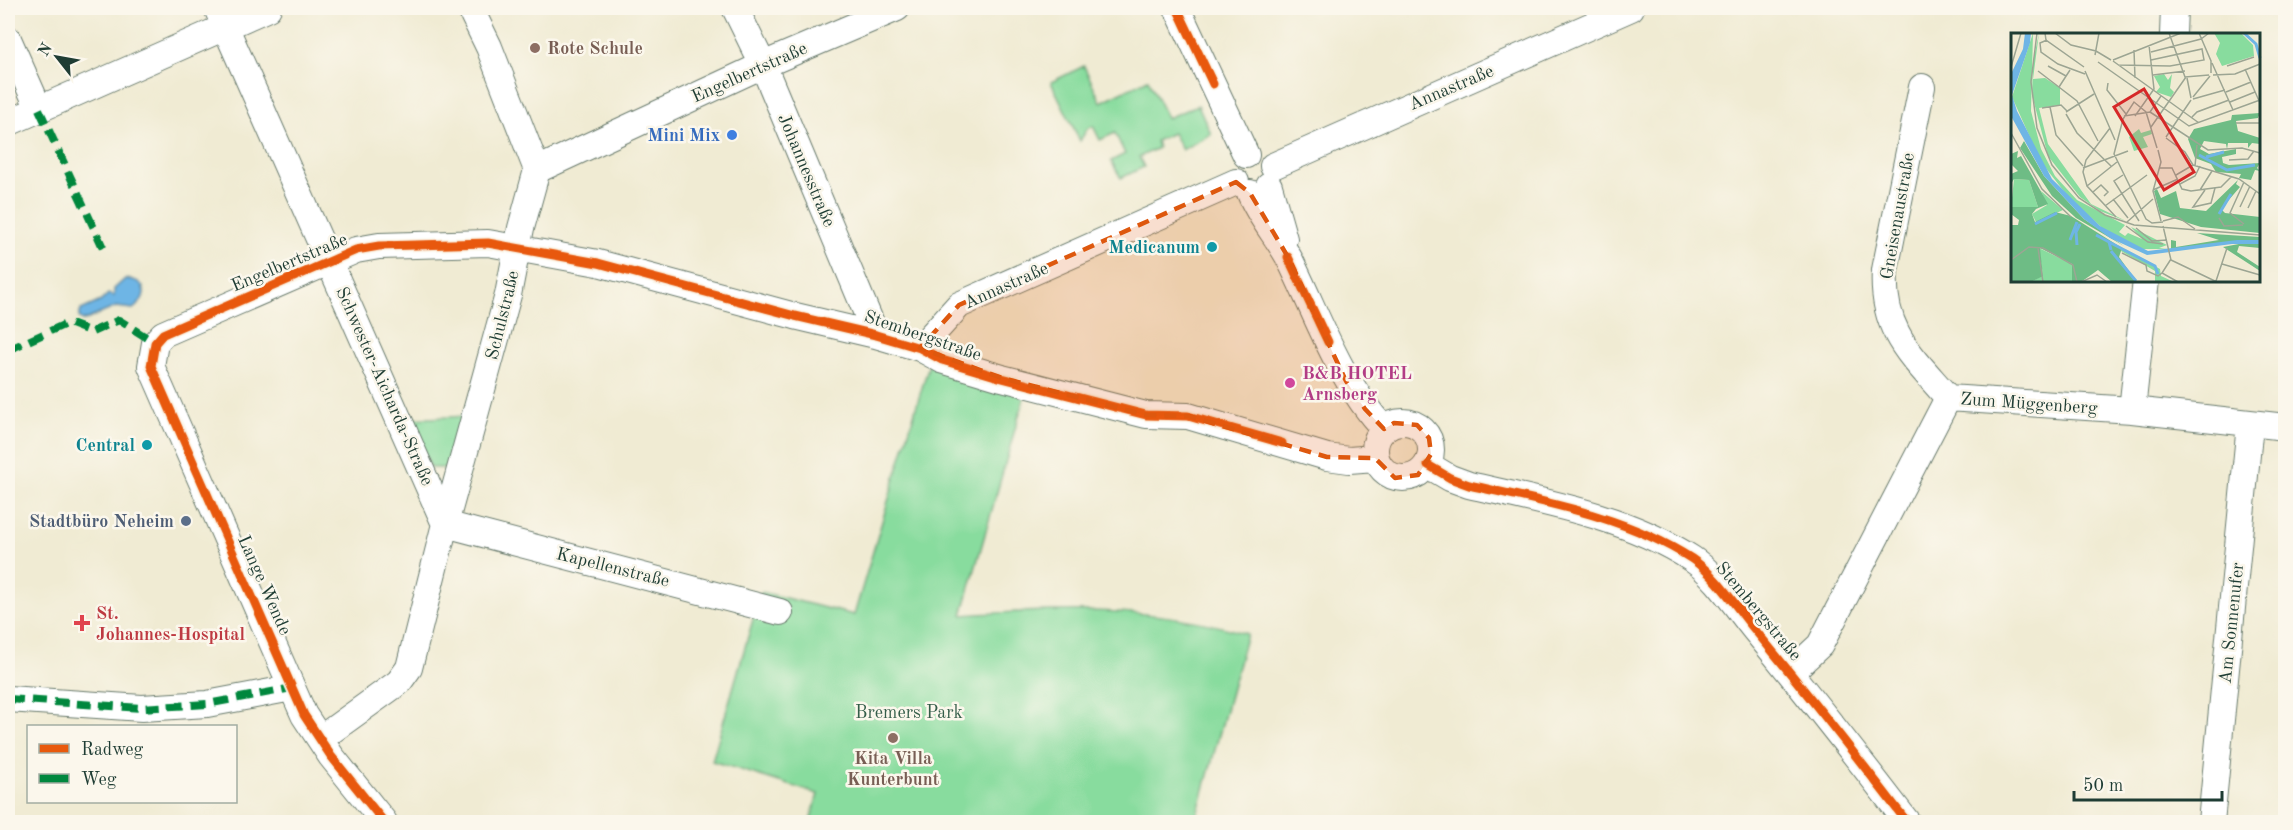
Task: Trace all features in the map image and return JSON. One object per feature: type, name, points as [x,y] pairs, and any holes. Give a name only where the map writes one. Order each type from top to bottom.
[{"type":"street","points":[[8,123],[221,17],[268,8]]},
{"type":"street","points":[[470,8],[489,47],[537,170]]},
{"type":"street","name":"Johannesstraße","points":[[735,8],[763,65],[876,334]]},
{"type":"street","name":"Engelbertstraße","points":[[537,170],[763,65],[897,8]]},
{"type":"street","points":[[1177,8],[1246,155],[1262,155],[1257,182],[1261,218],[1288,257],[1346,381],[1384,429]]},
{"type":"street","name":"Annastraße","points":[[920,348],[959,305],[1257,182],[1292,156],[1630,8]]},
{"type":"street","points":[[2172,33],[2174,8]]},
{"type":"street","name":"Schwester-Aicharda-Straße","points":[[221,17],[445,524]]},
{"type":"street","points":[[8,39],[39,109]]},
{"type":"street","name":"Gneisenaustraße","points":[[1922,87],[1885,270],[1884,289],[1893,329],[1948,398]]},
{"type":"street","name":"Schulstraße","points":[[445,524],[495,345],[537,170]]},
{"type":"street","name":"Engelbertstraße","points":[[155,343],[163,334],[356,250],[379,246],[488,243],[518,247]]},
{"type":"street","name":"Stembergstraße","points":[[518,247],[598,263],[795,316],[876,334],[920,348],[942,360],[1146,415],[1188,416],[1327,457],[1348,460],[1376,458]]},
{"type":"street","points":[[2132,410],[2146,282]]},
{"type":"street","name":"Lange Wende","points":[[155,343],[151,366],[304,715],[384,822]]},
{"type":"street","name":"Zum Müggenberg","points":[[1790,673],[1820,645],[1948,398],[2132,410],[2286,427]]},
{"type":"street","points":[[1406,421],[1424,431],[1431,446],[1428,465],[1418,475],[1403,479],[1388,475],[1376,458],[1375,444],[1384,429],[1394,423],[1406,421]]},
{"type":"street","name":"Am Sonnenufer","points":[[2211,822],[2250,424]]},
{"type":"street","name":"Stembergstraße","points":[[1428,465],[1450,478],[1469,485],[1588,514],[1644,532],[1694,560],[1718,585],[1790,673],[1907,822]]},
{"type":"street","points":[[320,739],[393,687],[407,672],[445,524]]},
{"type":"street","name":"Kapellenstraße","points":[[445,524],[780,612]]},
{"type":"street","points":[[8,699],[142,708],[207,704],[292,688]]},
{"type":"highlighted area","points":[[1236,182],[1250,193],[1288,257],[1346,381],[1365,409],[1384,429],[1394,423],[1417,425],[1429,438],[1431,454],[1418,475],[1395,478],[1375,458],[1327,457],[1189,416],[1146,415],[1002,378],[920,348],[959,305]]},
{"type":"green space","points":[[1084,66],[1101,102],[1148,79],[1167,118],[1198,105],[1211,134],[1182,150],[1173,133],[1156,141],[1158,148],[1139,157],[1144,167],[1121,178],[1111,161],[1125,154],[1115,133],[1100,140],[1093,126],[1087,129],[1080,141],[1051,82]]},
{"type":"green space","name":"Bremers Park","points":[[930,361],[1027,387],[962,615],[1034,611],[1106,611],[1176,618],[1247,634],[1195,822],[810,822],[818,794],[712,761],[761,592],[854,615]]},
{"type":"green space","points":[[468,416],[454,468],[431,468],[409,419]]},
{"type":"water","points":[[125,279],[138,282],[144,290],[142,299],[133,309],[116,307],[83,321],[79,317],[81,310],[101,301],[108,294],[114,296],[114,289]]},
{"type":"marked path","points":[[39,109],[106,254]]},
{"type":"marked path","points":[[8,350],[68,323],[92,332],[119,320],[155,343]]},
{"type":"marked path","points":[[8,699],[142,708],[207,704],[292,688]]},
{"type":"cycle path","points":[[1177,8],[1213,84]]},
{"type":"cycle path","points":[[384,822],[331,756],[304,715],[151,366],[155,343],[163,334],[356,250],[379,246],[488,243],[598,263],[795,316],[876,335],[920,348],[942,360],[1002,378],[1146,415],[1188,416],[1282,443]]},
{"type":"cycle path","points":[[1288,257],[1328,342]]},
{"type":"cycle path","points":[[1428,465],[1450,478],[1469,485],[1584,512],[1612,521],[1667,544],[1692,559],[1726,592],[1907,822]]},
{"type":"place","name":"Rote Schule","points":[[535,48]]},
{"type":"place","name":"Mini Mix","points":[[732,135]]},
{"type":"place","name":"Medicanum","points":[[1212,247]]},
{"type":"place","name":"B&B HOTEL Arnsberg","points":[[1290,383]]},
{"type":"place","name":"Central","points":[[147,445]]},
{"type":"place","name":"Stadtbüro Neheim","points":[[186,521]]},
{"type":"place","name":"St. Johannes-Hospital","points":[[82,623]]},
{"type":"place","name":"Kita Villa Kunterbunt","points":[[893,738]]}]
